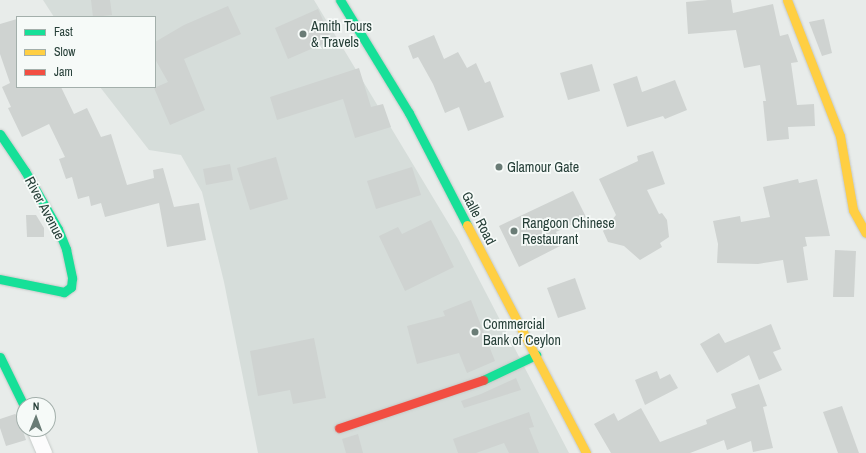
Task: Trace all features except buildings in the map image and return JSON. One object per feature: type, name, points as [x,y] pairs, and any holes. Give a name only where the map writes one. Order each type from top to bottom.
[{"type":"main road","name":"Galle Road","points":[[340,0],[409,113],[586,453]]},
{"type":"main road","points":[[787,0],[840,136],[853,210],[866,233]]},
{"type":"main road","name":"River Avenue","points":[[0,134],[26,171],[58,230],[66,249],[72,278],[71,287],[64,292],[57,292],[15,281],[0,279]]},
{"type":"main road","points":[[339,428],[476,383],[536,355]]},
{"type":"main road","points":[[0,357],[20,397]]},
{"type":"street","points":[[37,437],[44,453]]},
{"type":"shaded area","points":[[43,0],[314,0],[458,239],[569,453],[258,453],[224,282],[202,192],[181,155],[149,150],[101,88],[156,88],[156,16],[53,16]]},
{"type":"traffic: fast","points":[[340,0],[409,113],[467,225]]},
{"type":"traffic: fast","points":[[0,134],[25,171],[58,229],[66,249],[72,278],[71,287],[64,292],[0,279]]},
{"type":"traffic: fast","points":[[483,380],[536,355]]},
{"type":"traffic: fast","points":[[0,357],[20,397]]},
{"type":"traffic: slow","points":[[787,0],[840,136],[853,210],[866,233]]},
{"type":"traffic: slow","points":[[467,225],[586,453]]},
{"type":"traffic: jam","points":[[339,428],[483,380]]},
{"type":"place","name":"Amith Tours & Travels","points":[[303,34]]},
{"type":"place","name":"Glamour Gate","points":[[499,167]]},
{"type":"place","name":"Rangoon Chinese Restaurant","points":[[514,231]]},
{"type":"place","name":"Commercial Bank of Ceylon","points":[[475,332]]}]
